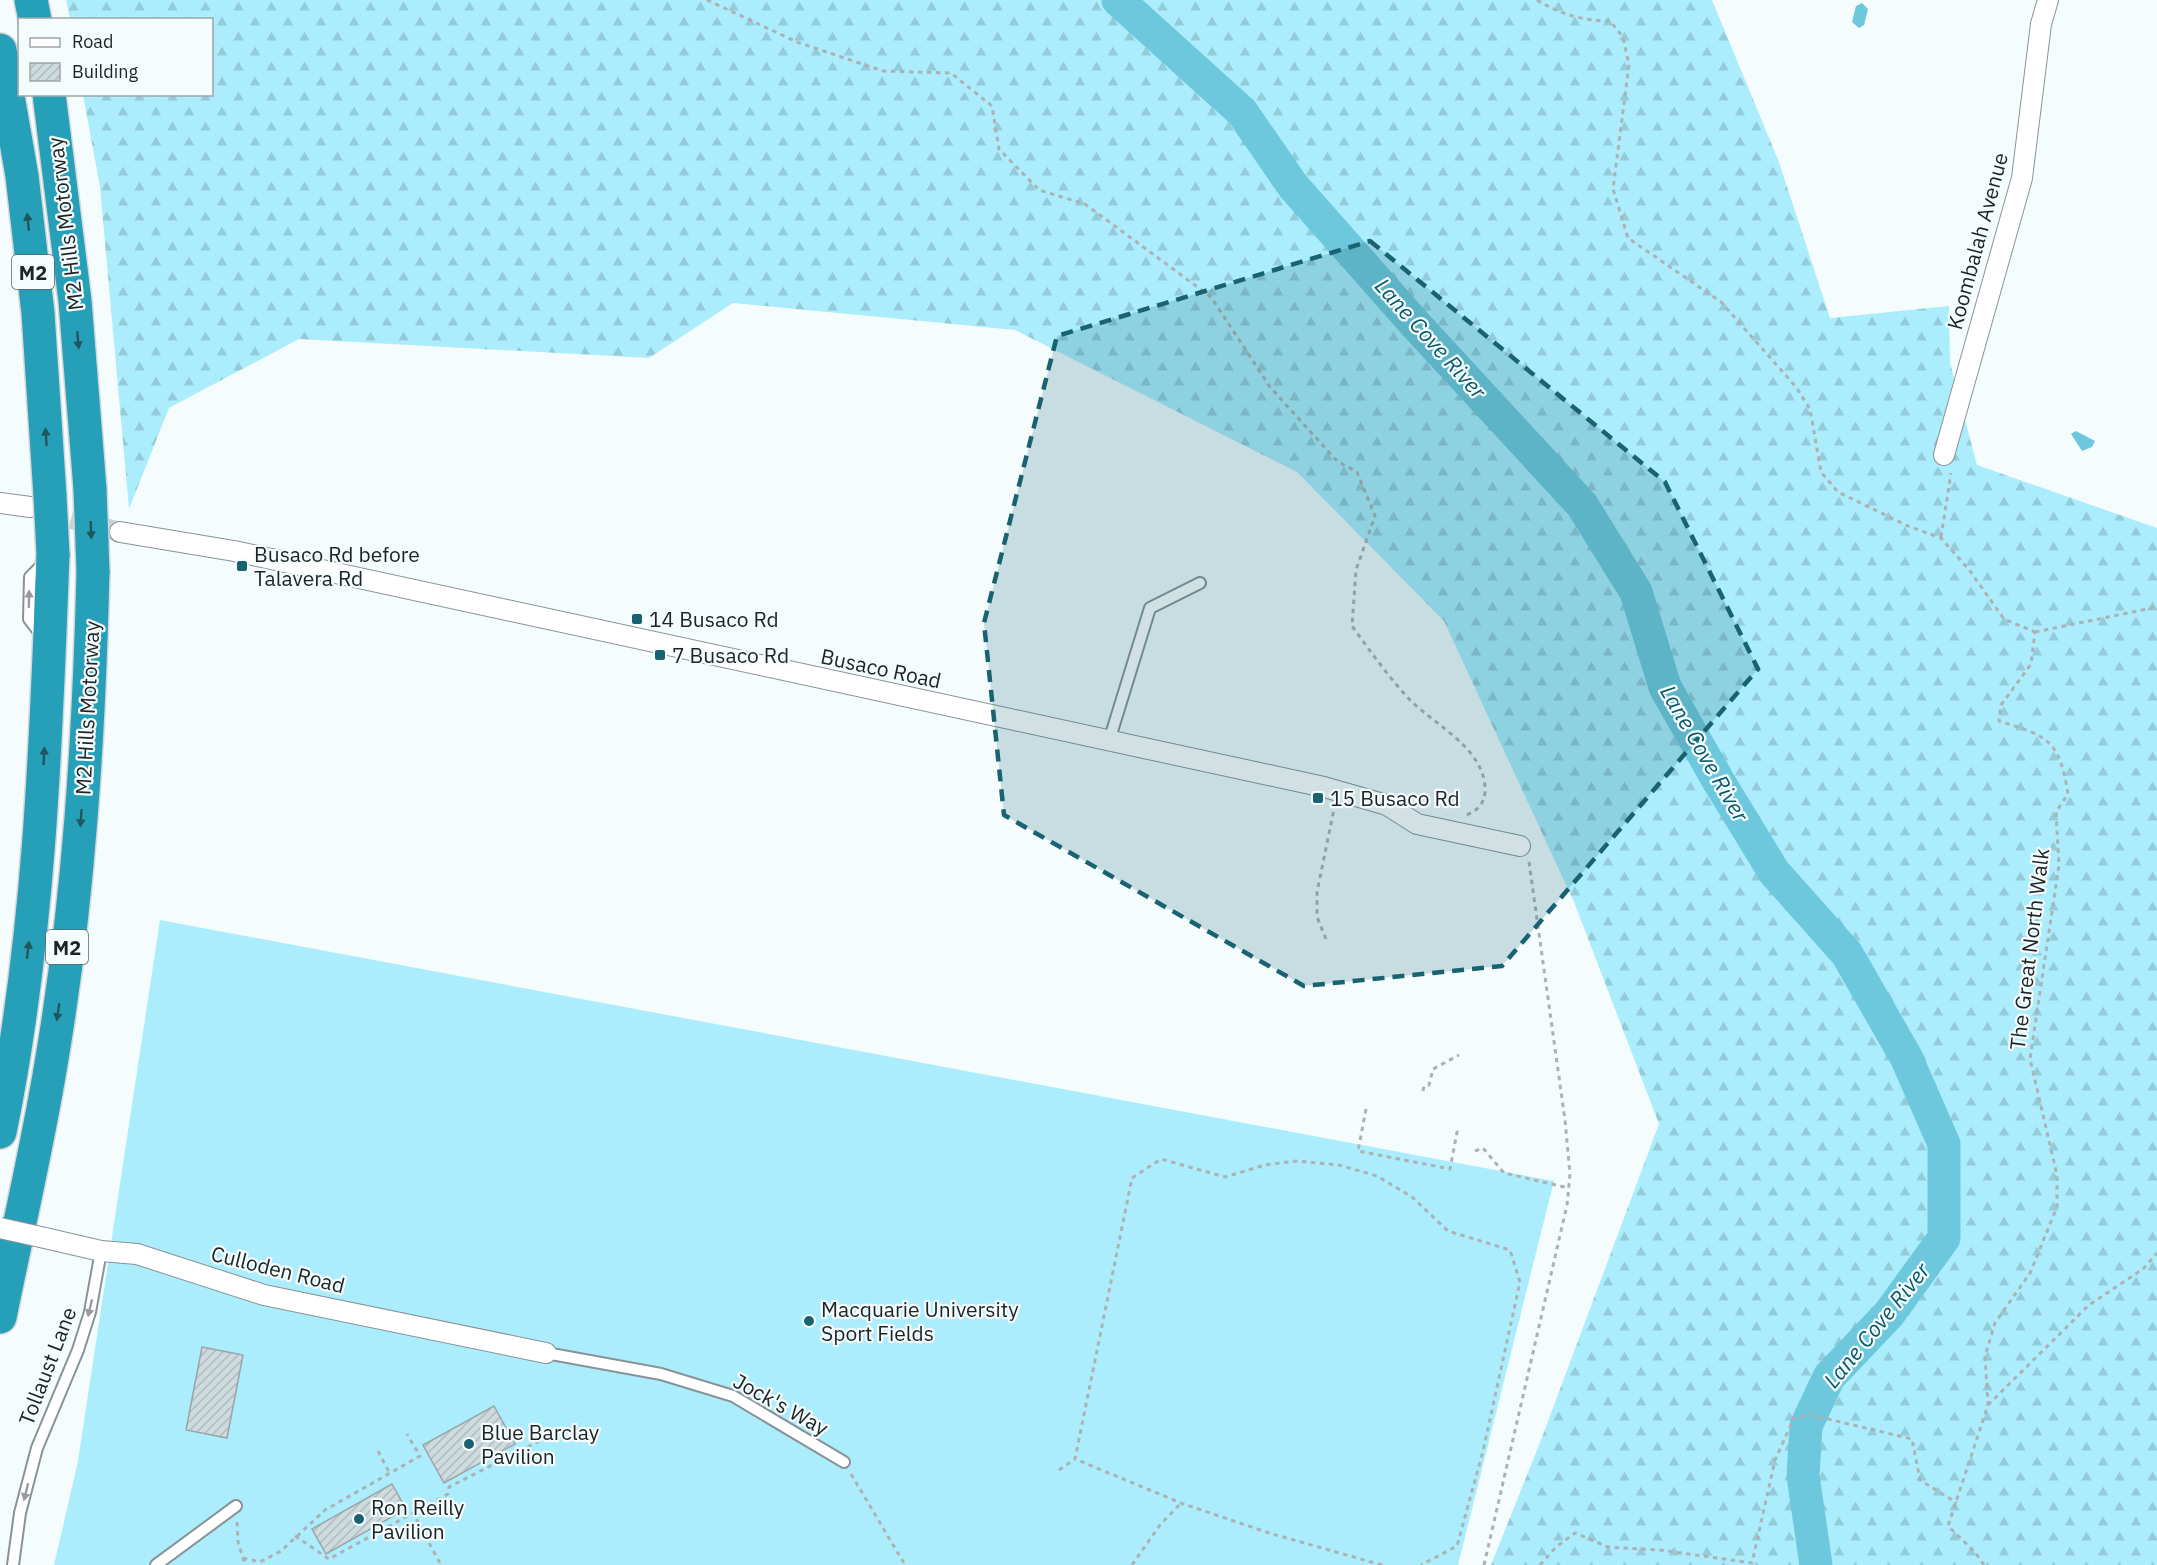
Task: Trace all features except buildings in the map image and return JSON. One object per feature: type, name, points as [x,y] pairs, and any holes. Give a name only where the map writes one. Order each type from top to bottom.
[{"type":"highway","points":[[31,0],[35,18]]},
{"type":"highway","name":"M2 Hills Motorway","points":[[0,50],[26,211],[38,313],[40,502],[53,554],[39,861],[16,1056],[0,1132]]},
{"type":"highway","name":"M2 Hills Motorway","points":[[0,1317],[51,1064],[78,863],[89,703],[93,571],[90,489],[75,301],[49,96]]},
{"type":"street","name":"Koombalah Avenue","points":[[1944,455],[2022,178],[2041,24],[2048,0]]},
{"type":"street","points":[[0,503],[40,502]]},
{"type":"street","name":"Busaco Road","points":[[120,532],[224,549],[1324,787],[1387,804],[1417,824],[1520,846]]},
{"type":"street","name":"Culloden Road","points":[[0,1228],[102,1251],[137,1254],[264,1295],[546,1353]]},
{"type":"lane","points":[[1109,741],[1150,608],[1200,583]]},
{"type":"lane","name":"Tollaust Lane","points":[[13,1565],[20,1513],[37,1448],[78,1350],[90,1312],[102,1251]]},
{"type":"lane","name":"Jock's Way","points":[[546,1353],[661,1374],[733,1396],[844,1462]]},
{"type":"lane","points":[[156,1565],[236,1506]]},
{"type":"path","points":[[707,0],[797,42],[883,71],[951,73],[992,106],[999,149],[1039,190],[1085,204],[1211,297],[1270,387],[1337,461],[1357,472],[1375,516],[1356,570],[1352,626],[1393,681],[1419,709],[1444,726],[1479,768],[1485,782],[1481,805],[1474,812],[1461,817]]},
{"type":"path","points":[[1537,0],[1553,9],[1587,21],[1610,21],[1623,37],[1629,65],[1613,189],[1628,238],[1721,302],[1796,387],[1810,409],[1821,472],[1838,492],[1908,526],[1941,538],[1970,571],[2004,619],[2035,632],[2157,607]]},
{"type":"path","points":[[1941,538],[1952,476],[1944,455]]},
{"type":"path","name":"The Great North Walk","points":[[1984,1565],[1975,1552],[1948,1526],[1988,1405],[1985,1356],[1995,1323],[2030,1273],[2057,1207],[2056,1174],[2030,1059],[2059,864],[2056,812],[2068,794],[2063,762],[2042,735],[1999,721],[2001,705],[2031,664],[2035,632]]},
{"type":"path","points":[[1326,939],[1317,917],[1317,892],[1335,805]]},
{"type":"path","points":[[1484,1565],[1569,1188],[1565,1120],[1528,853],[1520,846]]},
{"type":"path","points":[[1423,1091],[1424,1086],[1429,1085],[1433,1069],[1459,1055]]},
{"type":"path","points":[[1366,1109],[1358,1151],[1450,1169],[1458,1127]]},
{"type":"path","points":[[1475,1151],[1483,1148],[1504,1173],[1569,1188]]},
{"type":"path","points":[[1059,1470],[1075,1459],[1132,1178],[1161,1159],[1225,1177],[1265,1165],[1296,1161],[1339,1166],[1377,1176],[1412,1197],[1448,1231],[1510,1250],[1520,1282],[1483,1451],[1457,1546],[1421,1565]]},
{"type":"path","points":[[1988,1405],[2089,1305],[2143,1269],[2157,1253]]},
{"type":"path","points":[[1540,1565],[1556,1547],[1575,1533],[1608,1547],[1660,1550],[1752,1563],[1775,1460],[1794,1418],[1803,1416],[1811,1415],[1912,1439],[1920,1480],[1957,1503]]},
{"type":"path","points":[[243,1558],[260,1562],[281,1551],[325,1510],[420,1456],[407,1434]]},
{"type":"path","points":[[295,1536],[329,1559],[448,1494],[449,1487],[554,1434]]},
{"type":"path","points":[[378,1451],[390,1474]]},
{"type":"path","points":[[1075,1459],[1181,1503],[1269,1533],[1382,1565]]},
{"type":"path","points":[[844,1462],[905,1565]]},
{"type":"path","points":[[1132,1565],[1160,1525],[1181,1503]]},
{"type":"path","points":[[236,1506],[238,1542],[245,1565]]},
{"type":"path","points":[[413,1513],[441,1565]]},
{"type":"highlighted area","points":[[1370,241],[1665,482],[1758,669],[1502,966],[1304,986],[1004,815],[984,623],[1057,336]]},
{"type":"green space","points":[[66,0],[1712,0],[1779,162],[1830,318],[1949,306],[1950,363],[1977,465],[2157,528],[2157,1565],[1491,1565],[1541,1440],[1659,1124],[1574,902],[1444,621],[1297,472],[1015,330],[733,303],[649,358],[299,339],[169,408],[129,509],[100,187],[83,96],[213,96],[213,18],[70,18]]},
{"type":"green space","name":"Macquarie University Sport Fields","points":[[160,920],[1554,1181],[1458,1565],[54,1565],[78,1461]]},
{"type":"shaded area","points":[[1862,3],[1868,9],[1864,25],[1859,28],[1852,22],[1856,6]]},
{"type":"shaded area","points":[[2076,431],[2095,441],[2092,447],[2082,451],[2071,434]]},
{"type":"waterway","name":"Lane Cove River","points":[[1118,0],[1242,112],[1293,186],[1416,325],[1582,505],[1636,592],[1665,687],[1719,782],[1774,872],[1847,954],[1906,1057],[1944,1144],[1944,1238],[1889,1314],[1829,1377],[1806,1426],[1803,1476],[1816,1565]]},
{"type":"tunnel","points":[[42,511],[120,532]]},
{"type":"place","name":"Busaco Rd before Talavera Rd","points":[[242,566]]},
{"type":"place","name":"14 Busaco Rd","points":[[637,619]]},
{"type":"place","name":"7 Busaco Rd","points":[[660,655]]},
{"type":"place","name":"15 Busaco Rd","points":[[1318,798]]},
{"type":"place","name":"Macquarie University Sport Fields","points":[[809,1321]]},
{"type":"place","name":"Blue Barclay Pavilion","points":[[469,1444]]},
{"type":"place","name":"Ron Reilly Pavilion","points":[[359,1519]]}]
